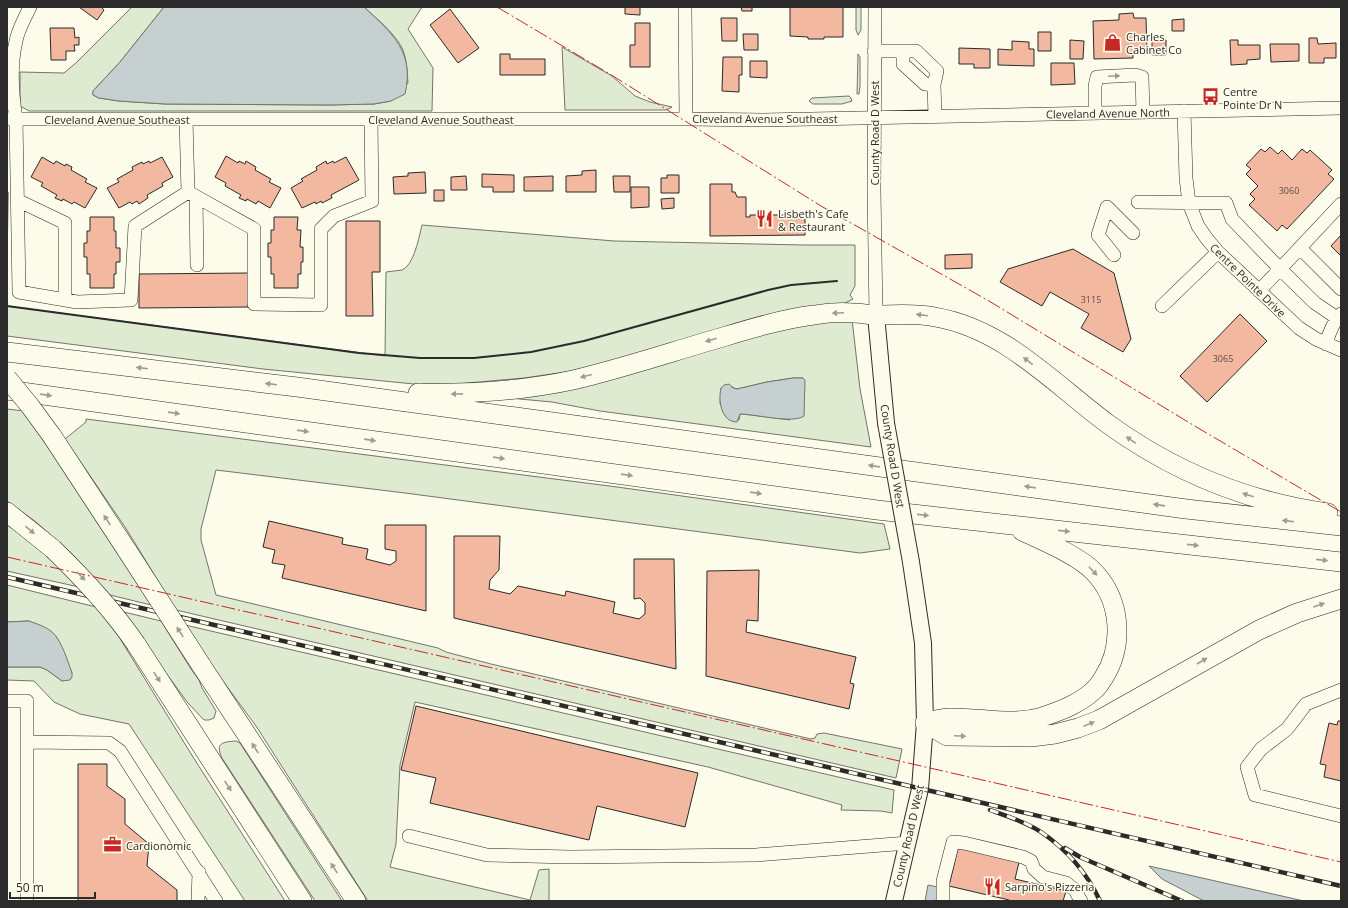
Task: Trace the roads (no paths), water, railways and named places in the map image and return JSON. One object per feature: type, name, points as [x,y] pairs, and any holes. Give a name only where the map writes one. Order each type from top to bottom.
[{"type":"highway","points":[[297,387],[366,388],[415,393],[457,394],[496,392],[573,380],[783,320],[815,315],[851,312],[876,315],[913,314],[936,317],[960,323],[983,332],[1003,343],[1022,356],[1108,424],[1168,462],[1201,478],[1243,494],[1271,502],[1307,510],[1341,515]]},
{"type":"highway","points":[[7,352],[297,387],[1178,508],[1341,526]]},
{"type":"highway","points":[[7,378],[52,436],[356,901]]},
{"type":"highway","points":[[7,390],[863,508],[1341,562]]},
{"type":"highway","points":[[7,512],[53,549],[83,578],[136,644],[302,901]]},
{"type":"highway","points":[[925,723],[948,718],[1020,721],[1040,717],[1059,711],[1093,691],[1108,670],[1114,656],[1118,628],[1111,597],[1104,583],[1084,562],[1011,525]]},
{"type":"highway","points":[[925,723],[947,736],[1032,737],[1055,734],[1078,728],[1099,720],[1259,630],[1297,613],[1341,598]]},
{"type":"main road","name":"County Road D West","points":[[876,315],[886,423],[911,562],[923,643],[925,723],[920,789],[894,901]]},
{"type":"street","points":[[30,7],[20,28],[13,57],[13,101],[11,119],[17,200],[19,292],[77,302],[131,300],[135,226],[192,194]]},
{"type":"street","points":[[685,7],[686,119]]},
{"type":"street","name":"County Road D West","points":[[875,7],[874,117],[876,315]]},
{"type":"street","points":[[874,51],[916,51],[937,71],[934,85],[935,116]]},
{"type":"street","points":[[903,51],[903,64],[925,84],[934,85]]},
{"type":"street","points":[[1096,113],[1095,86],[1097,77],[1135,75],[1142,78],[1143,112]]},
{"type":"street","name":"Cleveland Avenue North","points":[[874,117],[1341,108]]},
{"type":"street","name":"Centre Pointe Drive","points":[[1184,111],[1186,178],[1189,203],[1198,226],[1218,252],[1299,328],[1326,344],[1341,350]]},
{"type":"street","name":"Cleveland Avenue Southeast","points":[[11,119],[763,120],[874,117]]},
{"type":"street","points":[[186,119],[197,265]]},
{"type":"street","points":[[192,194],[254,229],[254,304],[321,305],[321,229],[334,216],[372,201],[371,119]]},
{"type":"street","points":[[17,200],[64,223],[65,300]]},
{"type":"street","points":[[1138,202],[1226,202],[1232,219],[1280,269],[1315,303],[1339,316],[1330,330],[1326,344]]},
{"type":"street","points":[[1259,291],[1341,204]]},
{"type":"street","points":[[1114,256],[1098,235],[1107,207],[1133,233]]},
{"type":"street","points":[[1300,248],[1341,289]]},
{"type":"street","points":[[1162,306],[1218,252]]},
{"type":"street","points":[[1341,690],[1306,704],[1287,729],[1262,749],[1247,767],[1254,795],[1341,816]]},
{"type":"street","points":[[7,701],[27,701],[27,901]]},
{"type":"street","points":[[27,742],[109,743],[120,751],[199,872],[216,901]]},
{"type":"street","points":[[409,836],[488,855],[570,857],[756,855],[908,843]]},
{"type":"street","points":[[943,901],[943,881],[953,842],[964,843],[1023,857],[1031,861],[1034,869],[1043,877],[1066,883],[1075,890],[1081,901]]},
{"type":"street","points":[[198,901],[199,872]]},
{"type":"railway","points":[[7,577],[1341,886]]},
{"type":"railway","points":[[990,810],[1029,825],[1059,846],[1082,871],[1100,901]]},
{"type":"railway","points":[[1065,848],[1080,857],[1182,901]]},
{"type":"place","name":"Charles Cabinet Co","points":[[1113,42]]},
{"type":"place","name":"Centre Pointe Dr N","points":[[1210,97]]},
{"type":"place","name":"Lisbeth's Cafe & Restaurant","points":[[765,219]]},
{"type":"place","name":"Cardionomic","points":[[113,845]]},
{"type":"place","name":"Sarpino's Pizzeria","points":[[992,886]]}]
